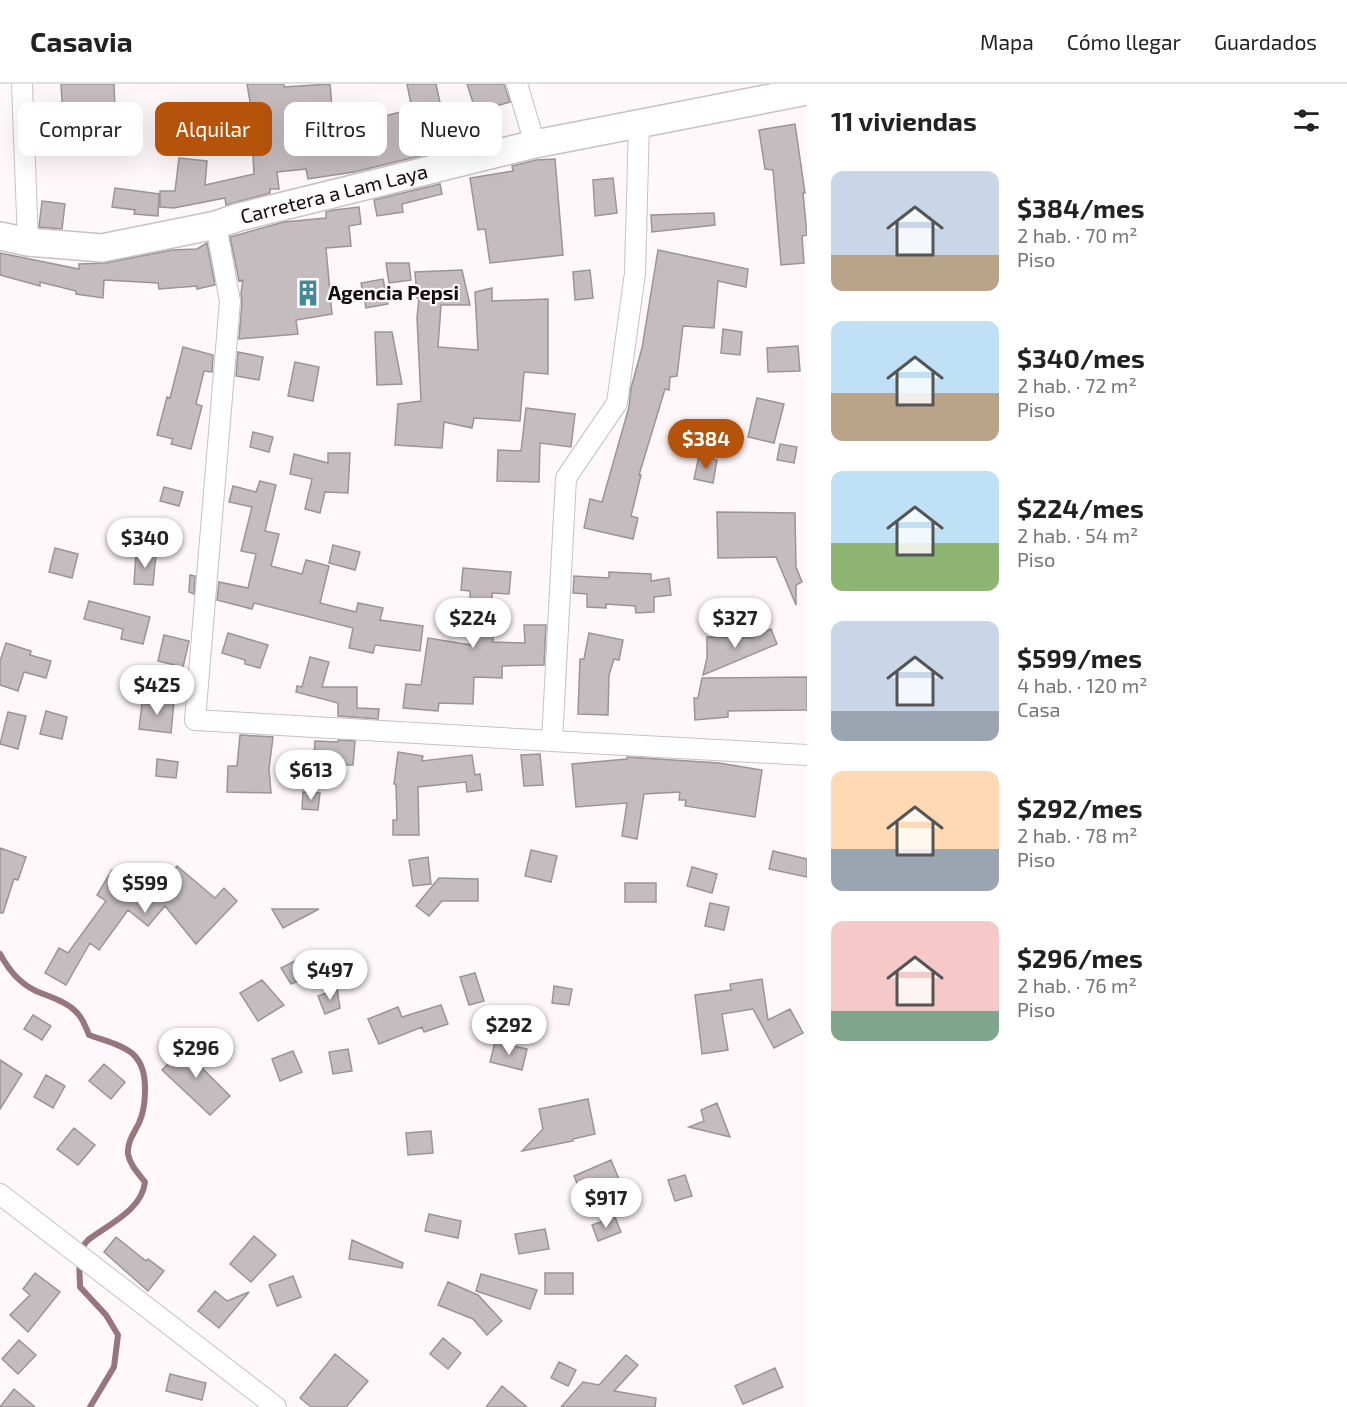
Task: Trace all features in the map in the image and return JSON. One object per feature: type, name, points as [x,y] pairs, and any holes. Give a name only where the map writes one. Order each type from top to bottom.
[{"type":"main road","name":"Carretera a Lam Laya","points":[[0,236],[28,242],[102,248],[216,225],[239,217],[535,144],[807,91]]},
{"type":"street","points":[[22,84],[28,242]]},
{"type":"street","points":[[517,84],[535,144]]},
{"type":"street","points":[[552,741],[566,478],[617,403],[635,273],[639,123]]},
{"type":"street","points":[[216,225],[230,301],[195,720],[807,754]]},
{"type":"street","points":[[0,1194],[276,1407]]},
{"type":"building","points":[[61,84],[114,84],[115,102],[62,102]]},
{"type":"building","points":[[247,84],[284,84],[284,87],[330,84],[332,102],[284,102],[284,156],[387,156],[387,115],[399,112],[399,156],[420,156],[354,172],[308,179],[306,169],[277,172],[279,189],[270,189],[270,193],[226,205],[225,198],[174,208],[160,207],[160,191],[175,191],[179,158],[207,161],[205,185],[254,174],[253,156],[272,156],[272,102],[250,102]]},
{"type":"building","points":[[407,84],[436,84],[440,102],[411,102]]},
{"type":"building","points":[[467,84],[504,84],[510,102],[502,104],[502,102],[473,102]]},
{"type":"building","points":[[795,124],[805,193],[803,193],[807,235],[802,236],[804,263],[781,265],[773,170],[765,169],[759,130]]},
{"type":"building","points":[[555,159],[563,255],[490,263],[485,229],[478,230],[470,178],[513,171],[512,166],[536,160]]},
{"type":"building","points":[[613,178],[617,213],[595,216],[593,180]]},
{"type":"building","points":[[440,184],[442,194],[402,204],[403,212],[377,216],[374,200]]},
{"type":"building","points":[[115,188],[159,194],[158,216],[134,214],[135,210],[112,207]]},
{"type":"building","points":[[42,201],[65,204],[62,229],[39,227]]},
{"type":"building","points":[[359,207],[361,224],[349,226],[351,246],[326,248],[332,314],[296,320],[298,334],[239,339],[243,280],[239,281],[230,237],[284,222],[326,218],[326,212]]},
{"type":"building","points":[[714,213],[715,225],[652,232],[651,215]]},
{"type":"building","points":[[207,243],[215,285],[197,289],[197,286],[159,289],[158,283],[104,280],[103,298],[76,294],[76,291],[40,282],[40,286],[0,275],[0,253],[79,269],[79,264],[105,263],[172,250],[197,249]]},
{"type":"building","points":[[658,250],[748,269],[746,287],[718,281],[714,328],[683,326],[677,376],[670,377],[669,390],[665,389],[639,475],[641,475],[631,516],[638,518],[633,539],[584,528],[590,499],[602,502],[629,407],[631,388],[642,348]]},
{"type":"building","points":[[386,263],[409,263],[411,280],[389,283]]},
{"type":"building","points":[[462,270],[470,305],[441,305],[438,347],[478,350],[475,292],[492,288],[492,301],[548,299],[548,374],[524,372],[520,421],[474,418],[472,428],[444,422],[442,448],[395,445],[398,404],[421,401],[417,318],[419,298],[417,298],[415,272]]},
{"type":"building","points":[[590,270],[593,298],[575,300],[573,272]]},
{"type":"building","points":[[383,279],[388,304],[366,308],[361,283]]},
{"type":"building","points":[[723,329],[742,332],[740,355],[721,353]]},
{"type":"building","points":[[375,332],[392,332],[402,384],[377,385]]},
{"type":"building","points":[[798,346],[800,371],[768,372],[767,348]]},
{"type":"building","points":[[183,347],[213,355],[212,372],[204,371],[196,404],[202,406],[191,449],[171,444],[173,439],[157,435],[167,397],[170,398]]},
{"type":"building","points":[[238,352],[263,357],[259,380],[236,376]]},
{"type":"building","points":[[295,362],[319,367],[313,401],[288,396]]},
{"type":"building","points":[[757,398],[784,404],[774,443],[748,437]]},
{"type":"building","points":[[526,408],[575,414],[571,447],[540,443],[539,482],[497,481],[498,450],[521,451]]},
{"type":"building","points":[[253,432],[273,437],[269,452],[250,447]]},
{"type":"building","points":[[780,444],[797,447],[794,463],[777,460]]},
{"type":"building","points":[[328,453],[350,453],[348,493],[325,492],[320,513],[305,509],[312,479],[290,474],[294,454],[328,463]]},
{"type":"building","points":[[699,456],[717,460],[713,483],[694,479]]},
{"type":"building","points":[[260,481],[276,485],[265,531],[279,534],[271,566],[302,574],[306,560],[329,566],[320,603],[356,612],[358,603],[383,608],[380,620],[423,626],[420,651],[375,645],[373,653],[349,648],[353,628],[254,603],[252,609],[217,600],[219,582],[248,588],[256,554],[241,551],[252,507],[229,502],[233,486],[256,492]]},
{"type":"building","points":[[164,487],[183,492],[179,506],[160,501]]},
{"type":"building","points":[[717,512],[795,513],[796,567],[802,582],[796,585],[796,605],[776,557],[718,558]]},
{"type":"building","points":[[333,545],[360,552],[355,570],[329,563]]},
{"type":"building","points":[[55,548],[78,554],[72,578],[49,572]]},
{"type":"building","points":[[136,553],[156,554],[153,585],[134,584]]},
{"type":"building","points":[[463,568],[511,572],[509,594],[492,593],[493,642],[525,643],[524,625],[546,625],[544,665],[502,666],[502,678],[474,677],[473,704],[439,703],[438,711],[403,708],[406,684],[421,685],[428,638],[472,645],[470,591],[461,590]]},
{"type":"building","points":[[609,572],[651,574],[651,581],[669,578],[671,595],[654,597],[654,612],[636,613],[635,606],[606,604],[606,608],[587,607],[587,594],[573,593],[574,576],[609,578]]},
{"type":"building","points":[[190,575],[195,576],[194,594],[189,592]]},
{"type":"building","points":[[89,601],[150,617],[143,644],[121,639],[123,629],[84,619]]},
{"type":"building","points":[[771,629],[777,644],[703,675],[707,658],[707,637],[752,638]]},
{"type":"building","points":[[228,633],[268,645],[260,668],[245,664],[245,660],[222,653]]},
{"type":"building","points":[[589,633],[623,640],[619,660],[614,659],[609,675],[608,715],[578,714],[580,659],[584,659]]},
{"type":"building","points":[[164,635],[189,641],[183,667],[158,661]]},
{"type":"building","points":[[6,643],[31,651],[30,655],[51,661],[46,678],[24,672],[18,691],[0,685],[0,661]]},
{"type":"building","points":[[310,657],[329,662],[322,687],[357,687],[357,708],[379,709],[378,719],[338,716],[338,703],[296,692],[297,686],[302,687]]},
{"type":"building","points":[[807,677],[807,710],[728,711],[728,717],[695,720],[694,698],[698,698],[702,678]]},
{"type":"building","points":[[150,698],[174,701],[171,733],[139,729],[142,703],[150,704]]},
{"type":"building","points":[[46,711],[67,717],[62,739],[40,734]]},
{"type":"building","points":[[8,712],[26,716],[18,749],[0,744]]},
{"type":"building","points":[[240,735],[273,737],[269,769],[271,793],[227,792],[228,766],[237,766]]},
{"type":"building","points":[[338,740],[355,741],[353,765],[342,765],[342,770],[313,768],[315,741],[338,742]]},
{"type":"building","points":[[398,752],[423,756],[422,761],[472,755],[475,775],[480,774],[482,790],[467,792],[466,782],[418,787],[419,835],[393,835],[393,820],[397,820],[396,784],[394,784]]},
{"type":"building","points":[[540,754],[543,785],[524,786],[521,755]]},
{"type":"building","points":[[627,757],[719,763],[762,770],[755,817],[685,806],[686,800],[679,800],[680,792],[644,794],[637,839],[622,836],[627,803],[576,807],[572,764],[627,759]]},
{"type":"building","points":[[157,759],[178,762],[176,778],[156,776]]},
{"type":"building","points":[[303,792],[320,793],[318,810],[302,809]]},
{"type":"building","points":[[0,848],[26,857],[18,880],[14,879],[3,913],[0,913]]},
{"type":"building","points":[[531,850],[557,856],[551,882],[525,876]]},
{"type":"building","points":[[773,851],[807,859],[807,877],[769,869]]},
{"type":"building","points":[[428,857],[431,884],[413,886],[409,860]]},
{"type":"building","points":[[177,866],[215,898],[224,888],[237,901],[196,944],[165,906],[148,926],[128,910],[99,950],[90,943],[66,985],[45,973],[59,948],[68,953],[106,901],[97,895],[112,870],[149,893],[152,890],[154,892]]},
{"type":"building","points":[[692,867],[717,874],[712,893],[687,886]]},
{"type":"building","points":[[439,878],[478,879],[478,901],[442,901],[429,916],[416,906]]},
{"type":"building","points":[[625,883],[656,883],[656,902],[625,902]]},
{"type":"building","points":[[710,903],[729,907],[724,930],[705,926]]},
{"type":"building","points":[[272,909],[319,909],[283,928]]},
{"type":"building","points":[[306,955],[315,974],[291,984],[281,968]]},
{"type":"building","points":[[475,973],[484,1001],[469,1005],[460,977]]},
{"type":"building","points":[[762,979],[768,1020],[790,1009],[803,1033],[774,1048],[753,1009],[722,1014],[728,1050],[702,1054],[695,995],[731,990],[730,984]]},
{"type":"building","points":[[262,980],[284,1005],[258,1021],[240,993]]},
{"type":"building","points":[[554,986],[572,989],[569,1005],[552,1003]]},
{"type":"building","points":[[337,989],[340,1008],[325,1014],[318,996]]},
{"type":"building","points":[[441,1005],[448,1024],[424,1032],[422,1027],[379,1044],[368,1019],[398,1007],[402,1017]]},
{"type":"building","points":[[33,1015],[51,1026],[42,1040],[24,1029]]},
{"type":"building","points":[[495,1042],[527,1049],[522,1070],[490,1062]]},
{"type":"building","points":[[189,1043],[208,1063],[202,1068],[230,1096],[210,1115],[162,1070]]},
{"type":"building","points":[[348,1049],[352,1071],[333,1074],[329,1052]]},
{"type":"building","points":[[293,1051],[302,1072],[280,1081],[272,1059]]},
{"type":"building","points":[[0,1060],[22,1074],[0,1109]]},
{"type":"building","points":[[104,1064],[125,1082],[111,1099],[89,1081]]},
{"type":"building","points":[[46,1075],[65,1086],[53,1108],[34,1097]]},
{"type":"building","points":[[588,1099],[595,1134],[573,1139],[573,1141],[522,1151],[543,1129],[539,1109]]},
{"type":"building","points":[[717,1103],[730,1137],[689,1127],[704,1121],[701,1110]]},
{"type":"building","points":[[74,1128],[95,1145],[78,1165],[57,1149]]},
{"type":"building","points":[[431,1131],[433,1153],[408,1155],[406,1133]]},
{"type":"building","points":[[611,1160],[619,1179],[582,1195],[574,1176]]},
{"type":"building","points":[[685,1175],[692,1196],[675,1201],[668,1180]]},
{"type":"building","points":[[429,1214],[461,1221],[458,1238],[425,1231]]},
{"type":"building","points":[[615,1217],[621,1232],[598,1241],[592,1225]]},
{"type":"building","points":[[545,1229],[549,1249],[519,1254],[515,1234]]},
{"type":"building","points":[[254,1236],[276,1255],[251,1282],[230,1264]]},
{"type":"building","points":[[116,1237],[146,1261],[148,1259],[164,1271],[148,1291],[104,1252]]},
{"type":"building","points":[[352,1240],[403,1263],[402,1268],[349,1259]]},
{"type":"building","points":[[35,1273],[60,1292],[28,1332],[10,1315],[30,1295],[23,1289]]},
{"type":"building","points":[[545,1273],[573,1273],[573,1294],[545,1294]]},
{"type":"building","points":[[481,1274],[537,1290],[530,1309],[476,1291]]},
{"type":"building","points":[[293,1276],[301,1297],[277,1306],[269,1285]]},
{"type":"building","points":[[448,1282],[478,1295],[502,1321],[487,1335],[473,1319],[438,1305]]},
{"type":"building","points":[[215,1291],[227,1301],[249,1292],[219,1328],[198,1311]]},
{"type":"building","points":[[443,1338],[461,1353],[448,1369],[430,1354]]},
{"type":"building","points":[[19,1340],[36,1355],[18,1374],[2,1359]]},
{"type":"building","points":[[335,1354],[368,1381],[346,1407],[311,1407],[300,1398]]},
{"type":"building","points":[[626,1355],[638,1365],[614,1391],[656,1398],[655,1407],[561,1407],[583,1382],[599,1385]]},
{"type":"building","points":[[559,1362],[576,1370],[568,1386],[551,1378]]},
{"type":"building","points":[[775,1368],[783,1387],[743,1404],[735,1386]]},
{"type":"building","points":[[170,1374],[206,1383],[202,1400],[166,1391]]},
{"type":"building","points":[[502,1386],[527,1407],[486,1407]]},
{"type":"building","points":[[14,1389],[35,1407],[0,1407]]},
{"type":"waterway","points":[[0,954],[11,971],[24,984],[74,1010],[81,1018],[89,1035],[130,1052],[137,1058],[144,1077],[143,1112],[128,1150],[131,1162],[145,1182],[143,1192],[138,1201],[123,1216],[88,1240],[80,1256],[80,1287],[106,1315],[118,1335],[114,1367],[90,1407]]},
{"type":"place","name":"Agencia Pepsi","points":[[308,293]]}]
